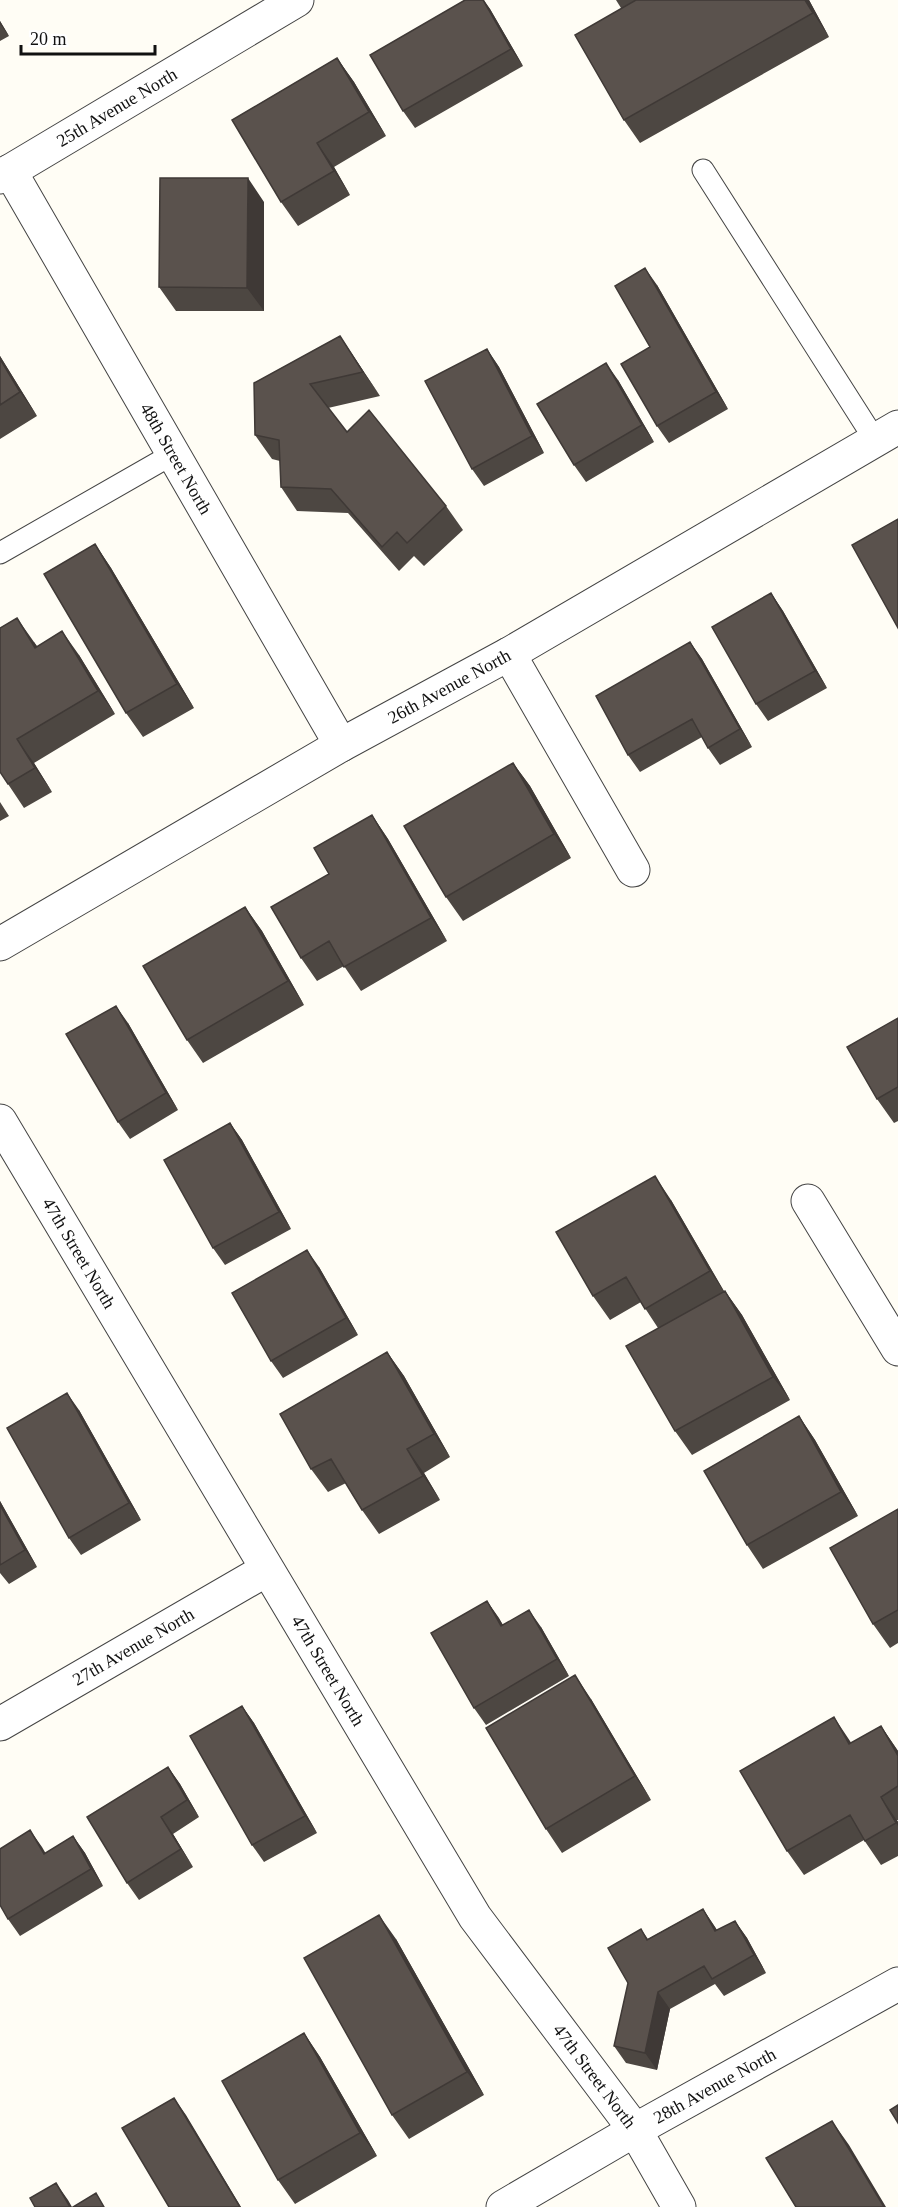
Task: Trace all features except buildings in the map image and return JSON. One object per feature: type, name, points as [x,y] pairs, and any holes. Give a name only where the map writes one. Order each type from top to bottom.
[{"type":"street","name":"25th Avenue North","points":[[5,174],[297,0]]},
{"type":"street","name":"48th Street North","points":[[5,174],[173,454],[341,745]]},
{"type":"street","name":"26th Avenue North","points":[[0,944],[341,745],[509,654],[887,434]]},
{"type":"street","points":[[509,654],[633,870]]},
{"type":"street","name":"47th Street North","points":[[0,1121],[475,1917],[634,2130],[679,2207]]},
{"type":"street","points":[[808,1200],[898,1349]]},
{"type":"street","name":"27th Avenue North","points":[[0,1724],[266,1570]]},
{"type":"street","name":"28th Avenue North","points":[[503,2207],[634,2130],[898,1984]]},
{"type":"lane","points":[[703,170],[887,434]]},
{"type":"lane","points":[[0,553],[173,454]]}]
